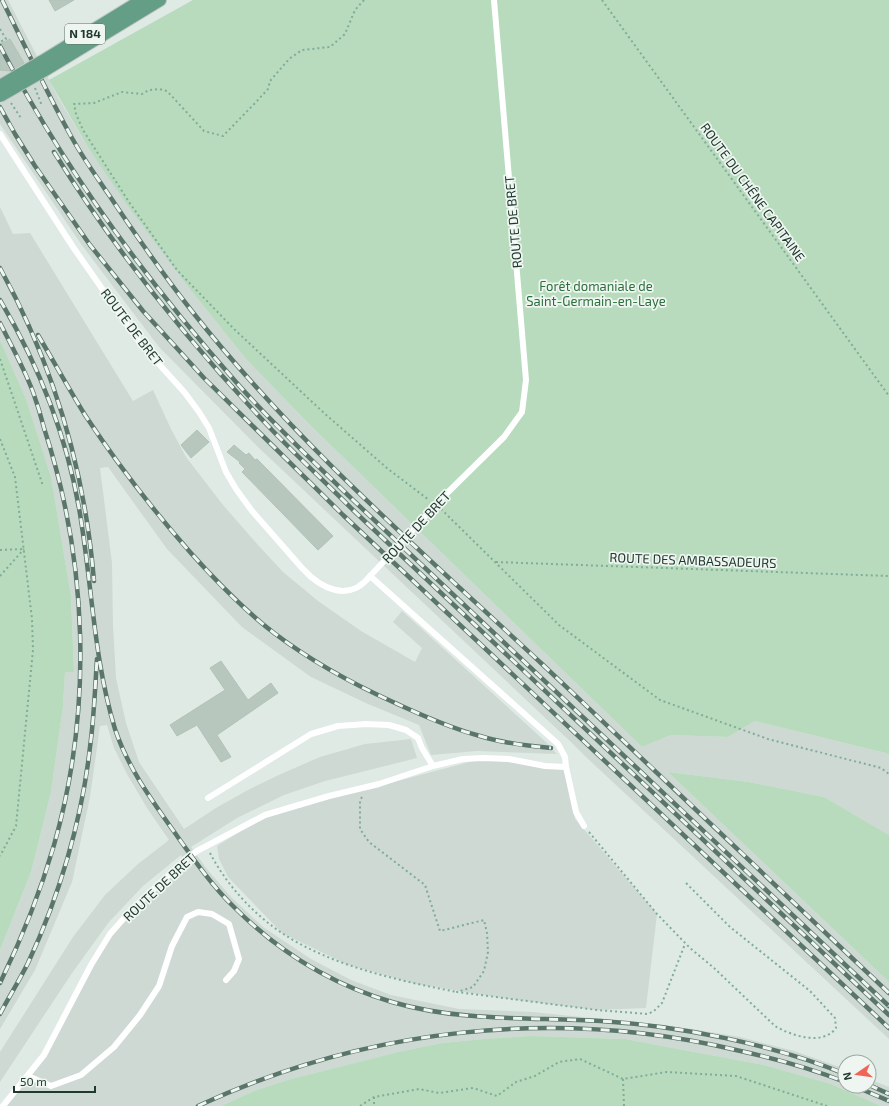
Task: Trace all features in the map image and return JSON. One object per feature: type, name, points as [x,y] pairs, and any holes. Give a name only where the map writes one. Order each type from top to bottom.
[{"type":"main road","name":"N 184","points":[[0,96],[43,66],[139,5],[160,0]]},
{"type":"main road","name":"N 184","points":[[0,86],[43,66]]},
{"type":"lane","name":"ROUTE DE BRET","points":[[0,134],[76,250],[140,342],[185,393],[199,412],[209,428],[226,472],[252,511],[307,574],[324,587],[339,591],[352,590],[364,583],[436,504],[504,437],[522,412],[526,380],[494,0]]},
{"type":"lane","points":[[370,576],[558,744],[565,757],[576,812],[584,826]]},
{"type":"lane","points":[[208,798],[311,734],[338,726],[366,724],[389,725],[406,730],[418,738],[433,766]]},
{"type":"lane","name":"ROUTE DE BRET","points":[[3,1106],[44,1055],[91,965],[110,934],[133,908],[185,860],[197,851],[265,815],[329,796],[379,784],[433,766],[463,759],[509,759],[545,766],[566,767]]},
{"type":"lane","points":[[28,1076],[51,1086],[81,1075],[114,1047],[140,1015],[159,986],[172,946],[187,917],[198,912],[212,914],[229,924],[239,959],[234,971],[226,980]]},
{"type":"path","points":[[364,0],[355,10],[345,34],[330,47],[302,50],[289,59],[270,81],[268,89],[223,136],[204,131],[167,91],[159,89],[150,90],[142,94],[122,92],[94,103],[74,104],[76,114],[83,130],[129,202],[177,270],[234,329],[324,414],[414,490],[436,504],[559,625],[660,700],[768,739],[881,768],[889,774]]},
{"type":"path","name":"ROUTE DU CHÊNE CAPITAINE","points":[[602,0],[889,396]]},
{"type":"path","points":[[0,29],[6,39],[0,42]]},
{"type":"path","points":[[0,359],[44,486]]},
{"type":"path","points":[[0,439],[15,477],[32,619],[33,650],[16,826],[0,856]]},
{"type":"path","points":[[0,550],[24,549]]},
{"type":"path","points":[[0,576],[24,549]]},
{"type":"path","name":"ROUTE DES AMBASSADEURS","points":[[495,562],[889,576]]},
{"type":"path","points":[[379,784],[365,793],[360,800],[360,830],[369,842],[425,885],[440,931],[484,920],[487,933],[488,952],[484,971],[473,987],[457,992]]},
{"type":"path","points":[[584,826],[634,889],[685,944],[714,968],[775,1026],[803,1037],[821,1038],[832,1034],[836,1028],[835,1018],[810,991],[730,927],[686,883]]},
{"type":"path","points":[[207,847],[229,884],[255,911],[282,933],[311,949],[346,964],[416,984],[457,992],[597,1010],[648,1014],[654,1011],[662,1003],[685,944]]},
{"type":"path","points":[[360,1106],[374,1097],[419,1089],[439,1093],[473,1088],[497,1096],[516,1082],[535,1076],[559,1062],[580,1059],[623,1079],[667,1072],[736,1076],[827,1106]]},
{"type":"path","points":[[623,1079],[624,1106]]},
{"type":"path","points":[[374,1097],[374,1106]]},
{"type":"shaded area","points":[[0,0],[8,0],[59,99],[89,149],[186,284],[246,359],[310,425],[642,747],[671,735],[728,737],[755,721],[886,753],[889,755],[889,835],[824,797],[749,782],[668,772],[889,982],[889,1039],[586,757],[259,448],[159,347],[81,244],[0,124]]},
{"type":"shaded area","points":[[0,207],[13,234],[30,233],[133,401],[153,390],[186,457],[223,505],[283,572],[318,601],[361,631],[415,662],[422,648],[393,622],[402,611],[547,743],[557,754],[477,751],[431,755],[419,725],[368,704],[311,677],[242,627],[167,549],[108,467],[100,468],[112,563],[113,627],[116,678],[126,723],[139,762],[184,829],[216,808],[248,790],[320,757],[365,744],[411,739],[417,758],[325,781],[284,795],[237,818],[191,847],[206,868],[231,897],[263,927],[311,959],[351,980],[391,995],[459,1009],[532,1012],[692,1029],[740,1037],[794,1051],[837,1066],[837,1087],[764,1065],[625,1039],[530,1036],[442,1043],[398,1052],[291,1079],[254,1091],[221,1106],[3,1106],[44,1055],[110,934],[185,860],[181,855],[143,886],[109,922],[72,973],[0,1082],[0,1052],[73,937],[105,895],[138,864],[169,840],[147,808],[127,774],[114,748],[107,725],[100,726],[90,797],[72,882],[35,970],[0,1029],[0,950],[31,872],[51,792],[63,706],[65,672],[74,671],[71,596],[51,477],[26,399],[0,340]]},
{"type":"shaded area","points":[[481,759],[565,769],[575,819],[657,914],[646,1008],[597,1010],[503,998],[416,984],[346,964],[282,933],[228,877],[219,859],[217,846],[265,816]]},
{"type":"shaded area","points":[[877,1082],[889,1087],[889,1106],[881,1106],[854,1094],[877,1094]]},
{"type":"green space","name":"Forêt domaniale de Saint-Germain-en-Laye","points":[[193,0],[889,0],[889,755],[886,753],[755,721],[728,737],[671,735],[642,747],[310,425],[246,359],[186,284],[128,206],[89,149],[49,80]]},
{"type":"green space","points":[[0,340],[26,399],[51,477],[71,596],[74,672],[65,672],[63,706],[51,792],[31,872],[0,950]]},
{"type":"green space","points":[[668,772],[749,782],[824,797],[889,835],[889,982]]},
{"type":"green space","points":[[530,1036],[625,1039],[764,1065],[831,1084],[837,1087],[837,1094],[854,1094],[881,1106],[221,1106],[254,1091],[291,1079],[398,1052],[442,1043]]},
{"type":"building","points":[[49,0],[74,0],[55,11]]},
{"type":"building","points":[[10,39],[24,63],[10,71],[0,70],[0,44]]},
{"type":"building","points":[[197,430],[209,442],[191,458],[181,445]]},
{"type":"building","points":[[234,445],[246,455],[249,453],[255,460],[257,459],[333,536],[318,550],[242,472],[245,469],[239,463],[240,462],[227,452]]},
{"type":"building","points":[[221,661],[248,700],[271,683],[278,693],[217,735],[231,757],[221,762],[197,725],[177,736],[170,725],[225,690],[210,668]]},
{"type":"railway","points":[[2,0],[54,104],[85,160],[139,239],[191,310],[272,405],[315,450],[405,537],[542,664],[889,993]]},
{"type":"railway","points":[[0,46],[24,91],[51,135],[78,178],[108,221],[170,303],[236,382],[293,442],[353,500],[889,1006]]},
{"type":"railway","points":[[0,107],[35,166],[90,245],[143,311],[204,378],[343,515],[889,1028]]},
{"type":"railway","points":[[54,152],[103,226],[156,297],[212,365],[272,430],[352,509],[889,1015]]},
{"type":"railway","points":[[0,268],[19,304],[36,342],[64,419],[83,499],[90,540],[94,581]]},
{"type":"railway","points":[[0,300],[27,349],[38,374],[49,400],[67,453],[79,508],[97,647],[108,702],[120,742],[146,791],[193,858],[217,889],[252,924],[288,953],[308,965],[349,986],[392,1002],[444,1013],[470,1016],[601,1021],[662,1027],[757,1045],[817,1063],[837,1071]]},
{"type":"railway","points":[[0,323],[22,365],[33,392],[59,479],[70,531],[77,583],[80,636],[80,689],[75,741],[67,794],[54,845],[37,898],[0,983]]},
{"type":"railway","points":[[38,335],[85,415],[135,485],[200,563],[251,614],[274,633],[302,653],[332,671],[377,695],[425,716],[458,729],[497,741],[551,748]]},
{"type":"railway","points":[[0,1014],[25,970],[39,938],[50,912],[68,858],[86,775],[92,725],[97,659]]},
{"type":"railway","points":[[198,1106],[262,1079],[328,1058],[395,1043],[462,1033],[531,1028],[600,1030],[668,1037],[764,1056],[837,1079]]},
{"type":"railway","points":[[877,1089],[889,1094]]},
{"type":"railway","points":[[873,1094],[889,1101]]}]
